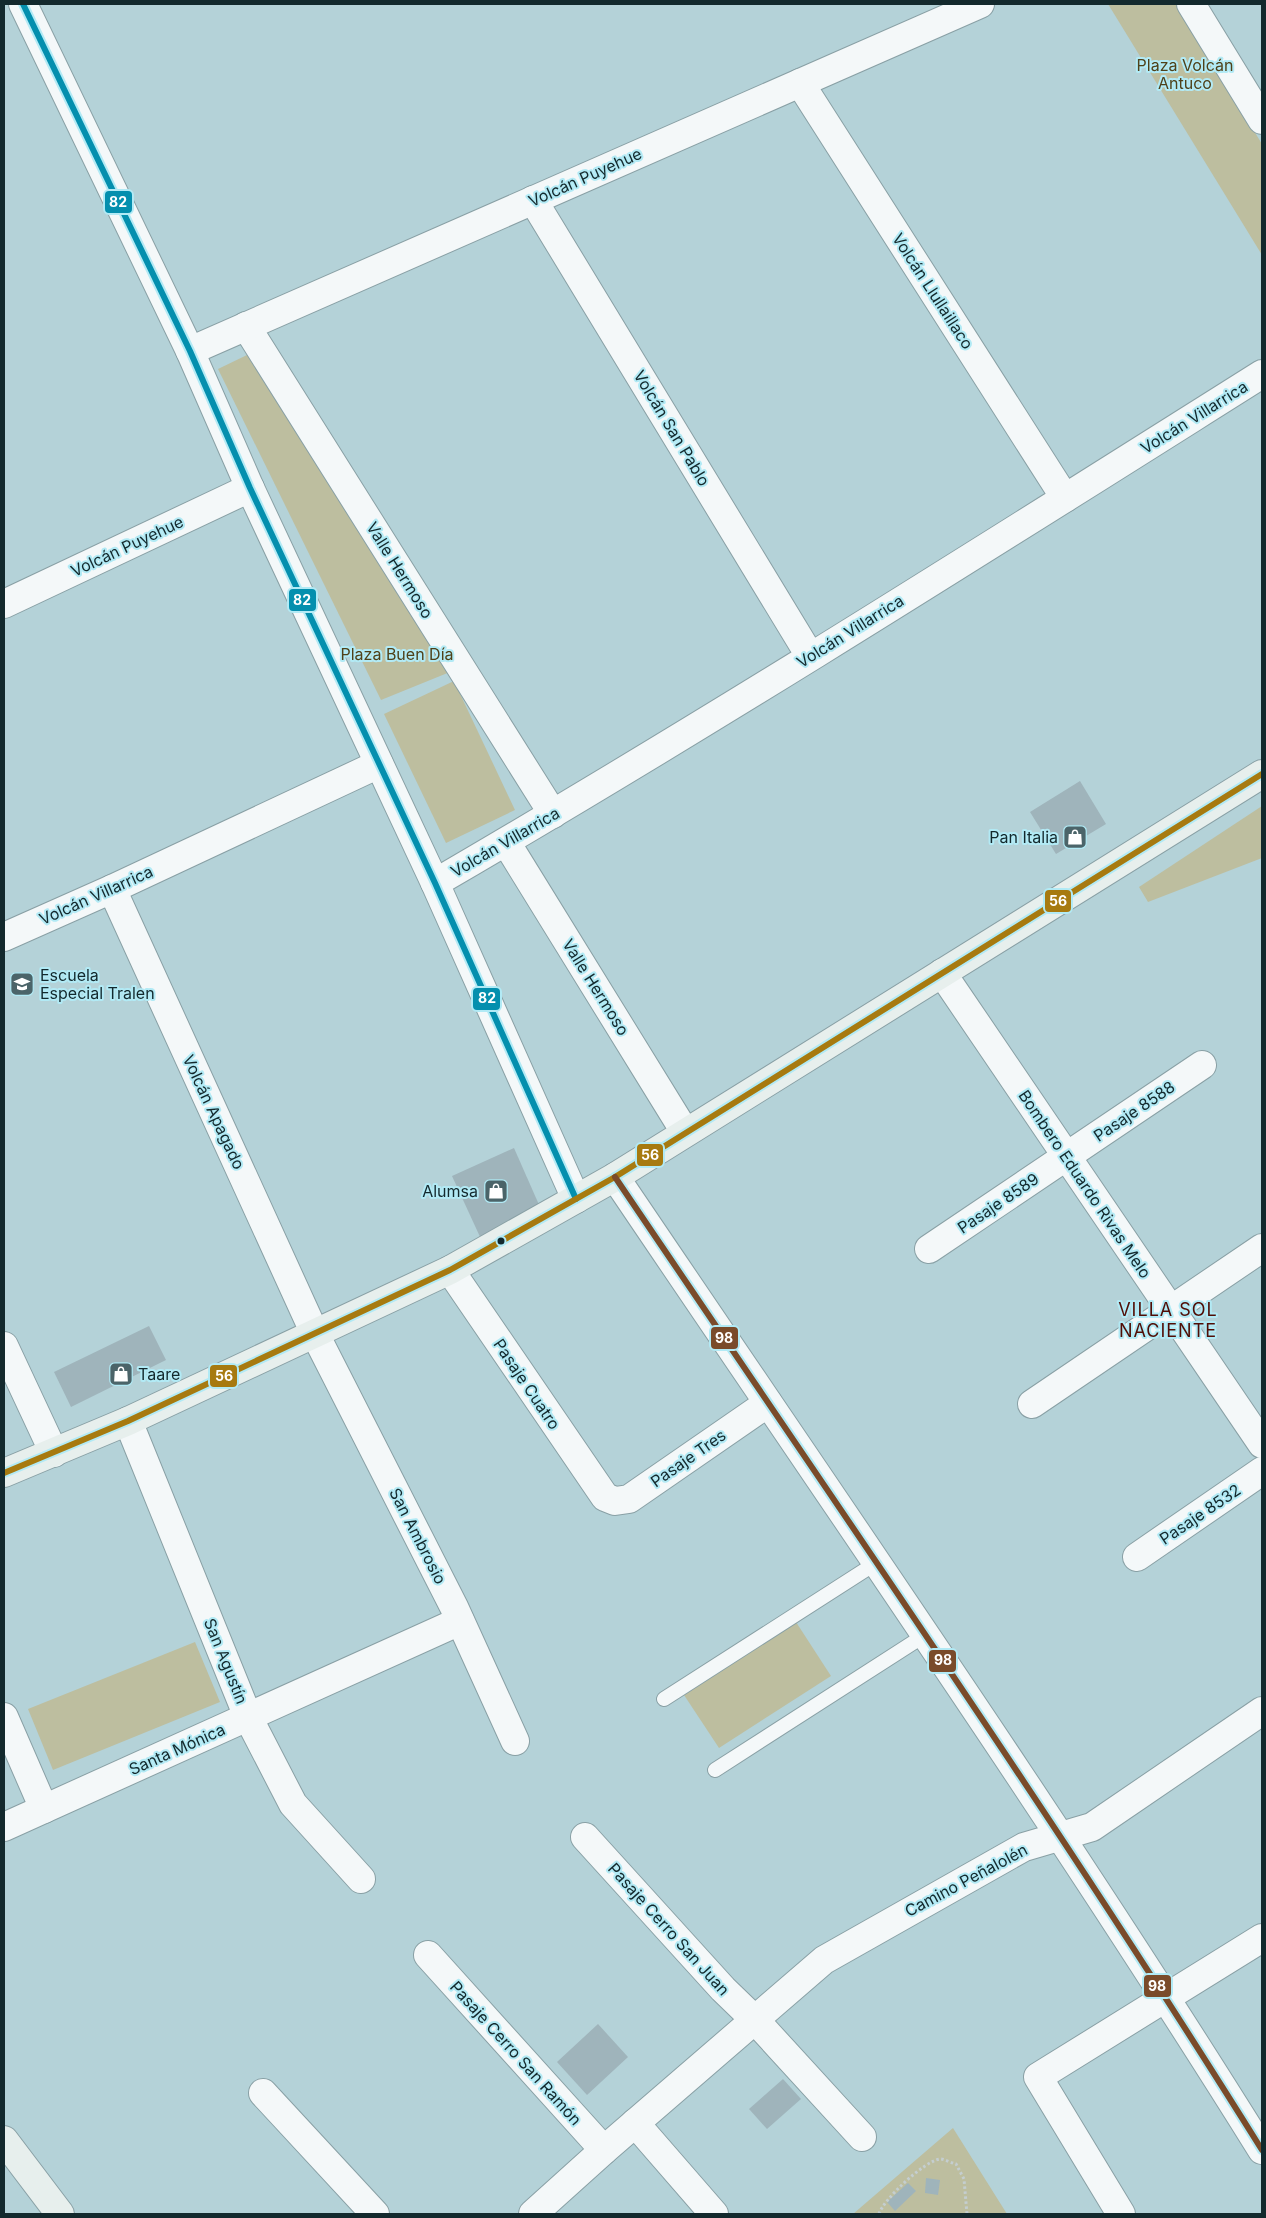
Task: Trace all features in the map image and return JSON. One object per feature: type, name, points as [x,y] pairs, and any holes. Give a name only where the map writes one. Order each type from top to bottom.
[{"type":"street","points":[[23,4],[190,351],[250,488],[436,883],[576,1199]]},
{"type":"street","name":"Volcán Puyehue","points":[[190,351],[980,4]]},
{"type":"street","points":[[1191,4],[1262,120]]},
{"type":"street","name":"Volcán Llullaillaco","points":[[800,83],[1066,498]]},
{"type":"street","name":"Volcán San Pablo","points":[[533,200],[810,656]]},
{"type":"street","name":"Valle Hermoso","points":[[246,326],[553,814]]},
{"type":"street","name":"Volcán Villarrica","points":[[436,883],[553,814],[810,656],[1262,374]]},
{"type":"street","name":"Volcán Puyehue","points":[[4,604],[250,488]]},
{"type":"street","name":"Volcán Villarrica","points":[[4,937],[112,889],[379,764]]},
{"type":"street","points":[[4,1473],[128,1421],[450,1270],[615,1177],[1262,774]]},
{"type":"street","name":"Valle Hermoso","points":[[506,842],[685,1132]]},
{"type":"street","name":"Volcán Apagado","points":[[112,889],[315,1334]]},
{"type":"street","name":"Bombero Eduardo Rivas Melo","points":[[942,973],[1262,1444]]},
{"type":"street","name":"Pasaje 8588","points":[[1066,1156],[1202,1065]]},
{"type":"street","name":"Pasaje 8589","points":[[929,1249],[1066,1156]]},
{"type":"street","points":[[615,1177],[1060,1835],[1167,1997],[1262,2150]]},
{"type":"street","points":[[1032,1404],[1262,1248]]},
{"type":"street","name":"Pasaje Cuatro","points":[[450,1270],[605,1497]]},
{"type":"street","name":"San Ambrosio","points":[[315,1334],[454,1607],[515,1741]]},
{"type":"street","points":[[4,1346],[54,1453]]},
{"type":"street","name":"Pasaje Tres","points":[[605,1497],[615,1501],[629,1499],[768,1403]]},
{"type":"street","name":"San Agustín","points":[[128,1421],[248,1717],[293,1804],[361,1879]]},
{"type":"street","name":"Pasaje 8532","points":[[1137,1557],[1262,1471]]},
{"type":"street","name":"Santa Mónica","points":[[4,1827],[460,1621]]},
{"type":"street","name":"Camino Peñalolén","points":[[533,2214],[604,2150],[824,1960],[1024,1847],[1092,1826],[1262,1711]]},
{"type":"street","points":[[4,1717],[44,1809]]},
{"type":"street","name":"Pasaje Cerro San Juan","points":[[585,1836],[723,1989],[755,2020]]},
{"type":"street","points":[[1121,2214],[1038,2077],[1262,1938]]},
{"type":"street","name":"Pasaje Cerro San Ramón","points":[[428,1955],[604,2150]]},
{"type":"street","points":[[755,2020],[862,2136]]},
{"type":"street","points":[[263,2093],[375,2214]]},
{"type":"street","points":[[635,2123],[714,2214]]},
{"type":"street","points":[[4,2140],[60,2214]]},
{"type":"lane","points":[[664,1699],[876,1563]]},
{"type":"lane","points":[[715,1770],[924,1634]]},
{"type":"path","points":[[879,2214],[882,2205],[913,2176],[929,2164],[941,2159],[956,2164],[964,2179],[967,2214]]},
{"type":"green space","name":"Plaza Volcán Antuco","points":[[1108,4],[1176,4],[1262,144],[1262,255]]},
{"type":"green space","name":"Plaza Buen Día","points":[[247,355],[450,672],[381,700],[218,369]]},
{"type":"green space","points":[[454,681],[515,810],[446,843],[384,714]]},
{"type":"green space","points":[[1262,806],[1262,858],[1148,902],[1139,887]]},
{"type":"green space","points":[[796,1622],[831,1676],[719,1748],[684,1695]]},
{"type":"green space","points":[[195,1642],[220,1702],[53,1770],[28,1709]]},
{"type":"green space","points":[[953,2128],[1007,2214],[853,2214]]},
{"type":"building","points":[[1080,781],[1106,824],[1056,854],[1030,812]]},
{"type":"building","name":"Alumsa","points":[[514,1148],[540,1207],[481,1239],[452,1176]]},
{"type":"building","points":[[149,1326],[166,1360],[71,1407],[54,1372]]},
{"type":"building","points":[[598,2024],[628,2057],[587,2095],[557,2062]]},
{"type":"building","points":[[783,2079],[801,2099],[767,2129],[749,2109]]},
{"type":"building","points":[[926,2178],[940,2180],[938,2195],[925,2193]]},
{"type":"building","points":[[908,2183],[916,2191],[895,2211],[887,2202]]},
{"type":"transit line","name":"82","points":[[23,4],[190,351],[250,488],[435,883],[576,1199]]},
{"type":"transit line","name":"56","points":[[4,1473],[128,1421],[450,1270],[615,1177],[1262,774]]},
{"type":"transit line","name":"98","points":[[615,1177],[1024,1782],[1105,1904],[1262,2150]]},
{"type":"place","name":"Pan Italia","points":[[1075,837]]},
{"type":"place","name":"Escuela Especial Tralen","points":[[22,984]]},
{"type":"place","name":"Alumsa","points":[[496,1191]]},
{"type":"place","name":"Taare","points":[[121,1374]]},
{"type":"district","name":"VILLA SOL NACIENTE","points":[[1168,1319]]}]
